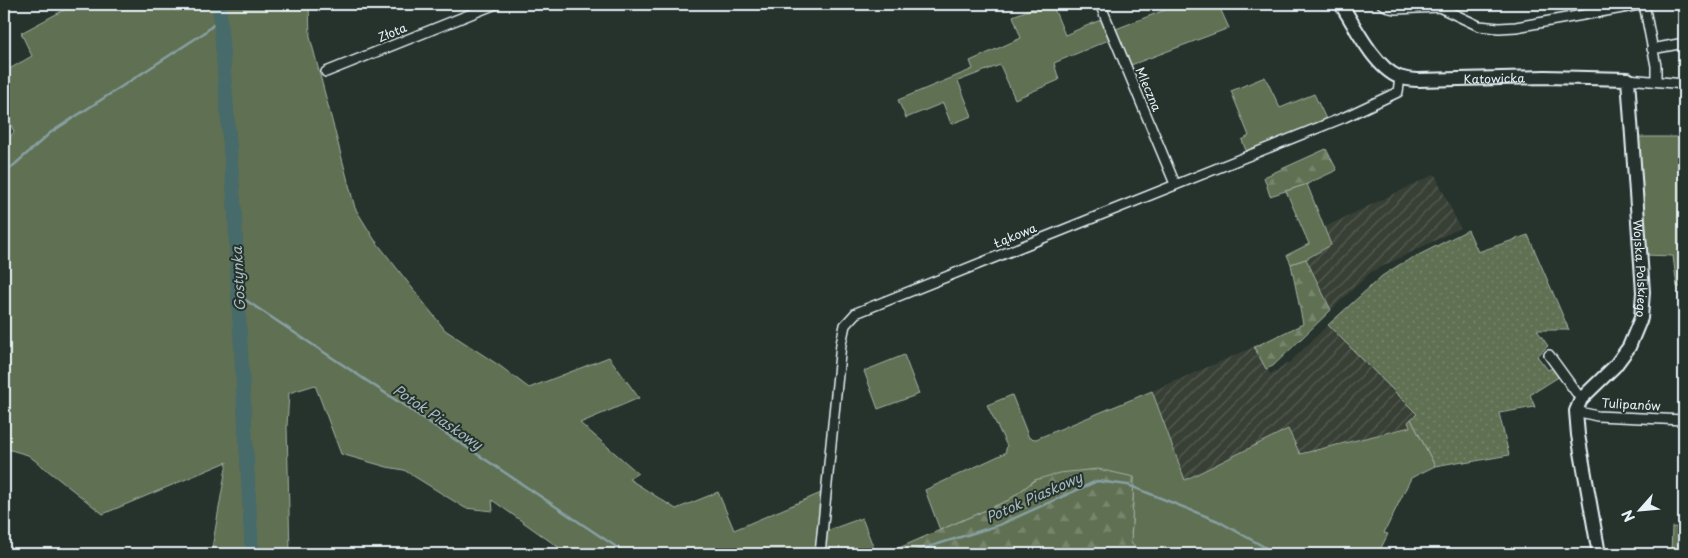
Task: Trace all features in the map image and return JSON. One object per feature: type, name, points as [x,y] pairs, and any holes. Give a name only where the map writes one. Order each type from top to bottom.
[{"type":"street","name":"Złota","points":[[326,72],[496,4]]},
{"type":"street","name":"Mleczna","points":[[1100,4],[1175,184]]},
{"type":"street","points":[[1341,4],[1375,57],[1390,72],[1400,78]]},
{"type":"street","points":[[1382,4],[1396,9],[1439,7],[1479,26],[1499,28],[1516,27],[1644,4],[1656,66],[1656,81]]},
{"type":"street","points":[[1652,49],[1684,43]]},
{"type":"street","name":"Katowicka","points":[[1400,78],[1418,80],[1553,77],[1628,79],[1684,84]]},
{"type":"street","name":"Łąkowa","points":[[820,554],[841,344],[845,325],[856,313],[1377,102],[1398,92],[1400,78]]},
{"type":"street","name":"Wojska Polskiego","points":[[1579,405],[1624,354],[1636,332],[1642,313],[1643,292],[1628,79]]},
{"type":"street","points":[[1549,355],[1579,405],[1578,435],[1599,554]]},
{"type":"street","name":"Tulipanów","points":[[1579,405],[1597,416],[1684,420]]},
{"type":"shaded area","points":[[1435,174],[1460,228],[1371,272],[1331,310],[1306,259],[1331,245],[1323,228]]},
{"type":"shaded area","points":[[1328,325],[1417,414],[1409,422],[1411,426],[1300,454],[1287,430],[1184,480],[1152,391],[1254,347],[1270,374],[1290,362]]},
{"type":"green space","points":[[75,4],[309,4],[310,37],[355,208],[374,239],[445,330],[500,366],[529,388],[609,357],[639,398],[580,423],[638,473],[629,479],[676,509],[718,492],[734,530],[821,493],[818,534],[862,518],[876,554],[568,554],[492,500],[493,511],[465,508],[404,470],[341,454],[315,385],[289,393],[287,426],[290,554],[211,554],[227,462],[103,514],[28,455],[4,448],[4,144],[14,132],[4,108],[4,72],[32,56],[21,33]]},
{"type":"green space","points":[[1043,4],[1052,4],[1065,35],[1103,19],[1111,39],[1054,63],[1059,80],[1015,99],[1000,65],[958,81],[972,116],[951,124],[943,103],[906,118],[898,100],[973,69],[970,61],[1021,38],[1013,16]]},
{"type":"green space","points":[[1180,4],[1218,4],[1229,28],[1131,65],[1116,29]]},
{"type":"green space","points":[[1265,77],[1280,108],[1314,94],[1327,121],[1246,151],[1242,140],[1249,136],[1231,91]]},
{"type":"green space","points":[[1636,137],[1684,137],[1684,287],[1677,287],[1673,256],[1645,255]]},
{"type":"green space","points":[[1326,149],[1337,170],[1307,184],[1270,196],[1264,177]]},
{"type":"green space","points":[[1307,184],[1331,245],[1306,259],[1291,264],[1287,255],[1309,244],[1286,191]]},
{"type":"green space","points":[[1468,230],[1478,252],[1528,235],[1569,330],[1537,330],[1548,346],[1537,356],[1548,370],[1554,367],[1560,376],[1530,395],[1535,407],[1499,413],[1509,455],[1435,466],[1411,419],[1417,414],[1328,325],[1382,276],[1399,265]]},
{"type":"green space","points":[[1306,259],[1331,310],[1273,366],[1266,369],[1254,347],[1303,324],[1291,264]]},
{"type":"green space","points":[[904,355],[919,394],[878,409],[864,371]]},
{"type":"green space","points":[[1152,391],[1185,480],[1288,429],[1300,454],[1410,427],[1408,422],[1411,419],[1435,466],[1411,478],[1384,533],[1388,534],[1378,554],[1141,554],[1131,543],[1134,478],[1035,480],[1009,500],[940,530],[925,490],[1005,453],[1007,446],[987,405],[1012,395],[1029,438],[1036,439]]},
{"type":"green space","points":[[1098,469],[1134,477],[1131,543],[1141,554],[885,554],[1009,500],[1035,480],[1059,473]]},
{"type":"green space","points":[[1672,527],[1684,528],[1684,554],[1671,554]]},
{"type":"waterway","name":"Gostynka","points":[[219,4],[235,214],[252,554]]},
{"type":"waterway","points":[[50,133],[204,33],[220,19]]},
{"type":"waterway","points":[[4,174],[49,134]]},
{"type":"waterway","name":"Potok Piaskowy","points":[[238,295],[627,554]]},
{"type":"waterway","name":"Potok Piaskowy","points":[[906,554],[999,525],[1097,481],[1128,485],[1218,521],[1277,554]]}]
